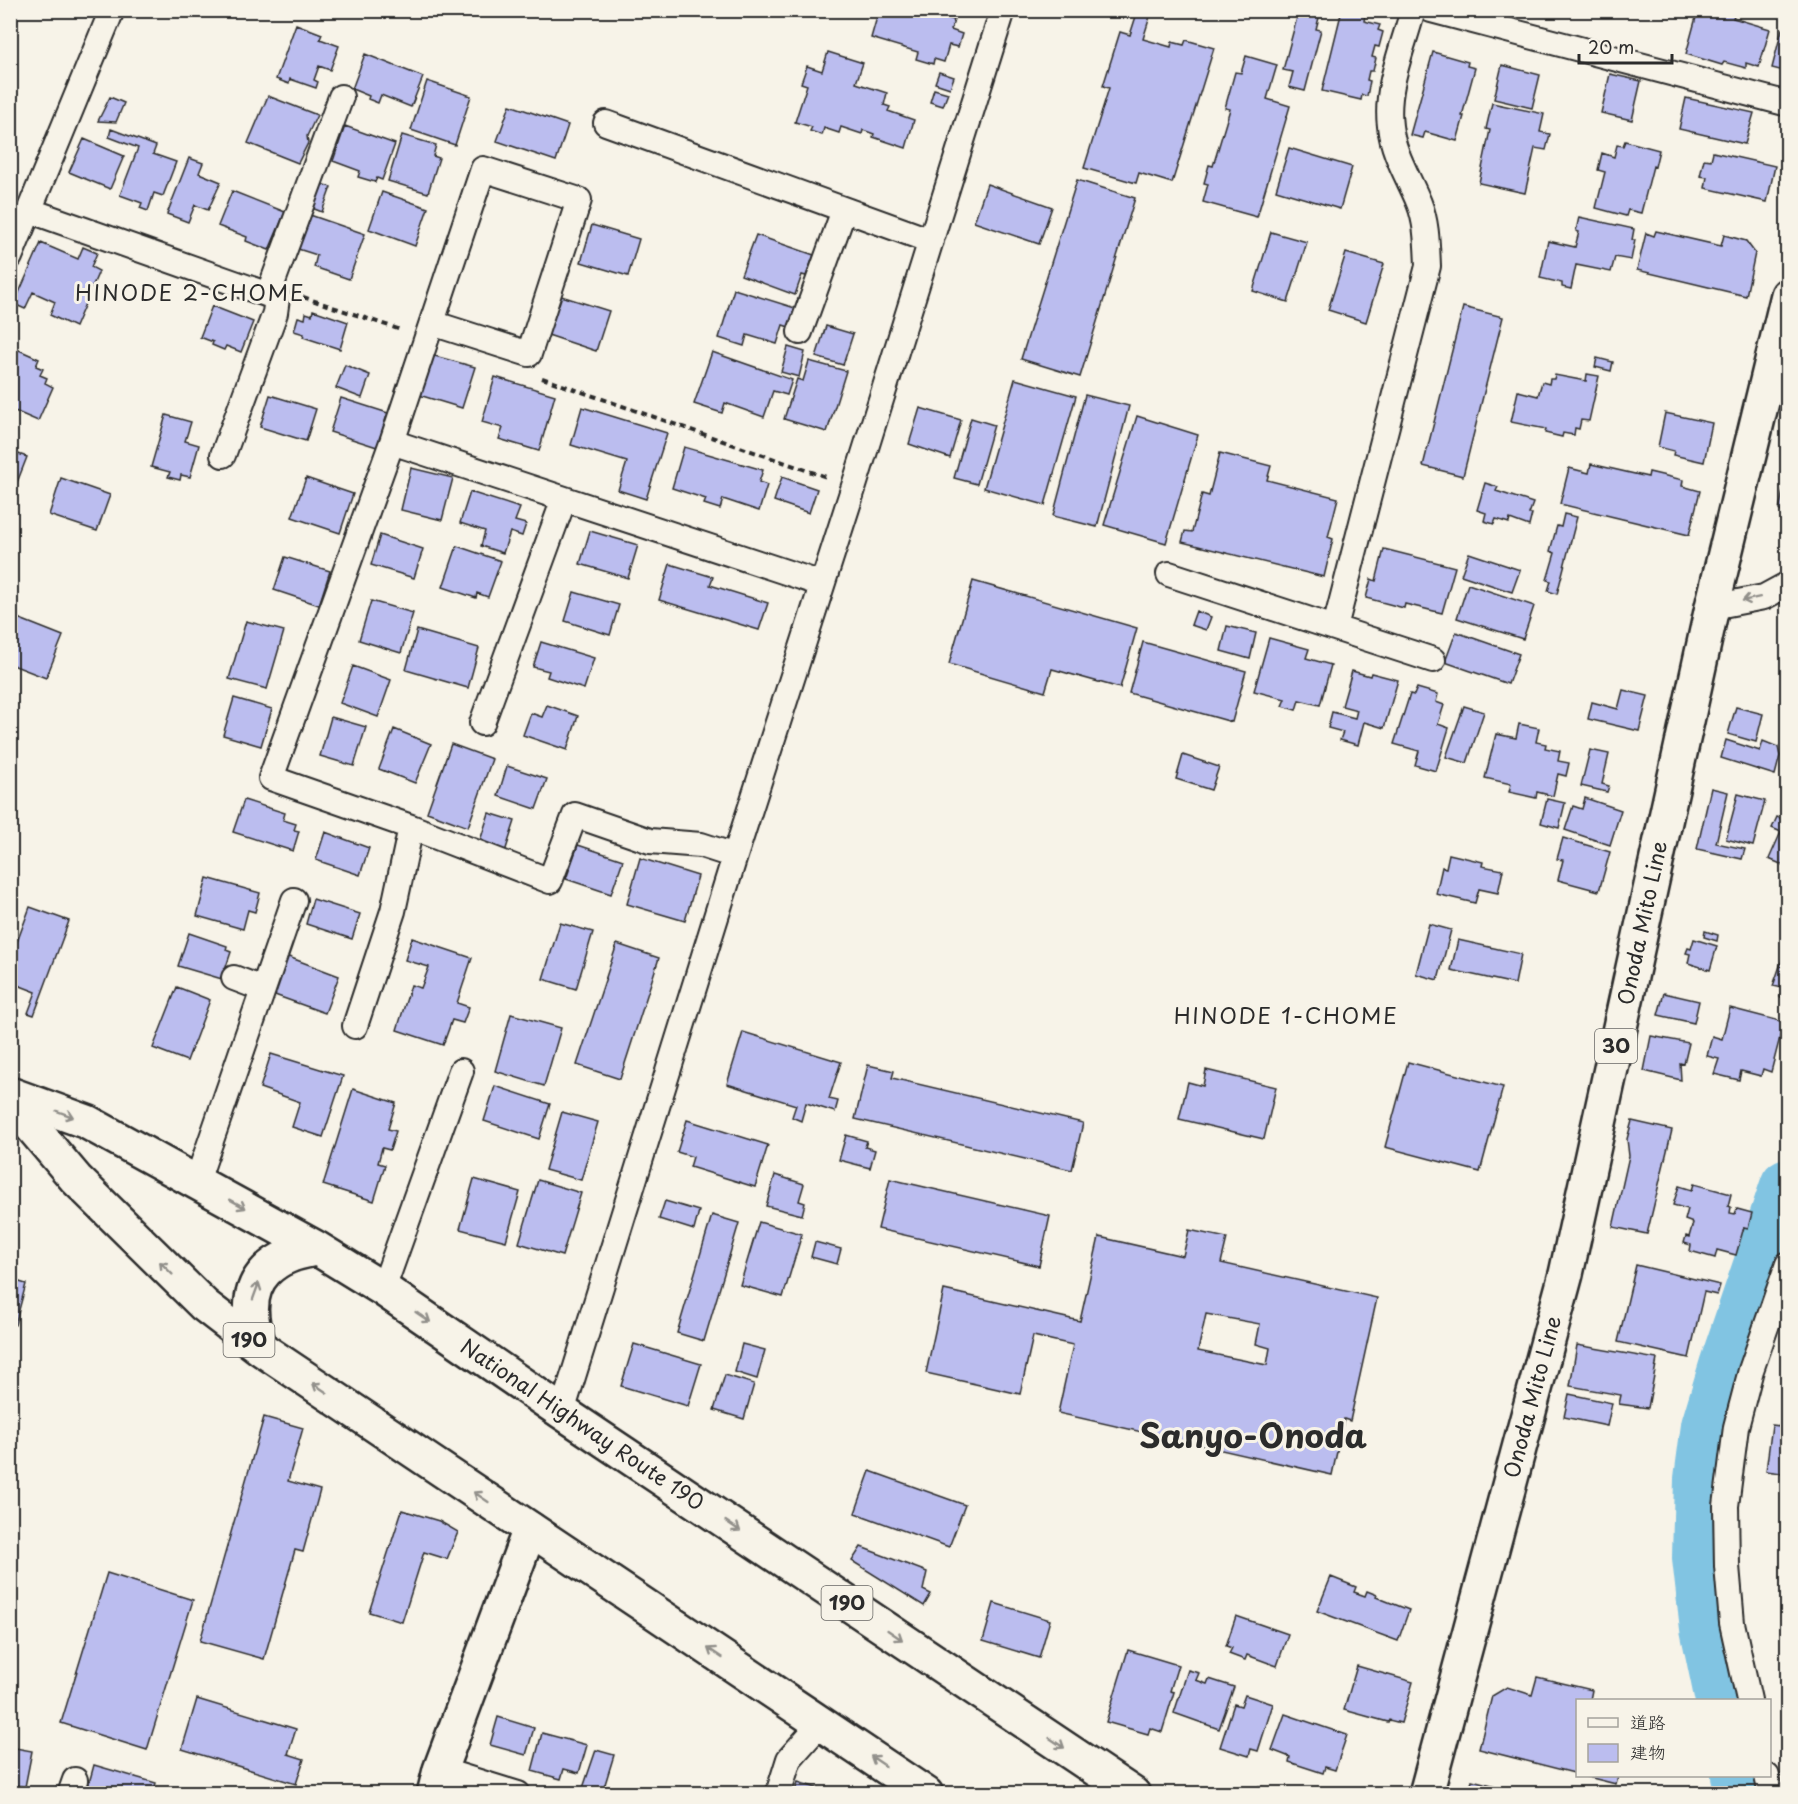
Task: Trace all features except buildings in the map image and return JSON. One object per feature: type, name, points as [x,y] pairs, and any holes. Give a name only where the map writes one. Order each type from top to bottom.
[{"type":"main road","name":"Onoda Mito Line","points":[[1426,1794],[1566,1274],[1712,607],[1788,295]]},
{"type":"main road","name":"National Highway Route 190","points":[[10,1094],[87,1122],[318,1249],[383,1290],[1132,1794]]},
{"type":"main road","name":"190","points":[[10,1101],[85,1188],[204,1305],[260,1348],[926,1794]]},
{"type":"main road","points":[[260,1348],[253,1324],[251,1304],[262,1276],[272,1264],[286,1256],[318,1249]]},
{"type":"main road","points":[[437,1782],[530,1529]]},
{"type":"street","points":[[10,257],[31,211],[112,10]]},
{"type":"street","points":[[562,1412],[735,856],[1003,10]]},
{"type":"street","points":[[1335,627],[1428,266],[1426,233],[1420,205],[1404,171],[1390,128],[1389,96],[1413,10]]},
{"type":"street","points":[[1431,10],[1788,104]]},
{"type":"street","points":[[223,455],[275,313],[274,292],[341,97]]},
{"type":"street","points":[[606,123],[931,241]]},
{"type":"street","points":[[430,330],[529,354],[579,200],[483,169],[392,442],[271,778],[411,827],[550,881],[575,815],[650,841],[701,845],[735,856]]},
{"type":"street","points":[[800,332],[844,210]]},
{"type":"street","points":[[31,211],[274,292]]},
{"type":"street","points":[[392,442],[822,584]]},
{"type":"street","points":[[482,723],[564,499]]},
{"type":"street","points":[[1169,574],[1434,660]]},
{"type":"street","points":[[1712,607],[1764,597],[1788,584]]},
{"type":"street","points":[[355,1026],[393,911],[411,827]]},
{"type":"street","points":[[197,1181],[294,900]]},
{"type":"street","points":[[234,978],[263,989]]},
{"type":"street","points":[[383,1290],[461,1071]]},
{"type":"street","points":[[1749,1699],[1732,1623],[1727,1566],[1726,1506],[1736,1427],[1751,1370],[1788,1264]]},
{"type":"street","points":[[778,1794],[789,1759],[821,1723]]},
{"type":"street","points":[[1767,1777],[1771,1794]]},
{"type":"street","points":[[437,1782],[518,1794]]},
{"type":"path","points":[[274,292],[430,330]]},
{"type":"path","points":[[540,377],[854,486]]},
{"type":"waterway","points":[[1723,1699],[1708,1628],[1700,1558],[1702,1479],[1709,1426],[1788,1186]]},
{"type":"waterway","points":[[1739,1777],[1744,1794]]},
{"type":"district","name":"HINODE 2-CHOME","points":[[190,293]]},
{"type":"district","name":"HINODE 1-CHOME","points":[[1286,1016]]},
{"type":"district","name":"Sanyo-Onoda","points":[[1253,1436]]}]
